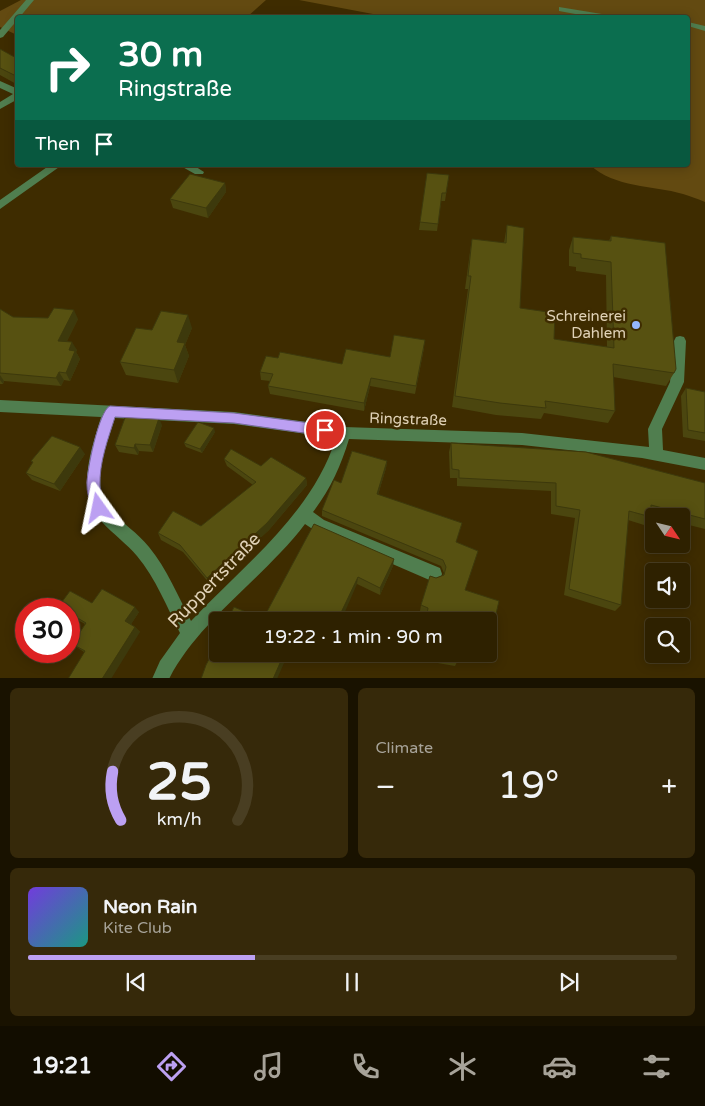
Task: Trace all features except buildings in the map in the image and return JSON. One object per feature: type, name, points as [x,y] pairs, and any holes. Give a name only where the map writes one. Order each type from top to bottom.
[{"type":"street","points":[[17,15],[30,0]]},
{"type":"street","points":[[562,9],[596,15]]},
{"type":"street","points":[[0,35],[15,18]]},
{"type":"street","points":[[690,25],[705,29]]},
{"type":"street","points":[[0,84],[15,92]]},
{"type":"street","points":[[0,106],[15,96]]},
{"type":"street","points":[[0,205],[54,167]]},
{"type":"street","points":[[188,167],[199,172]]},
{"type":"street","points":[[656,455],[655,429],[677,382],[680,341]]},
{"type":"street","name":"Ringstraße","points":[[0,406],[234,418],[344,433],[522,439],[656,455],[705,464]]},
{"type":"street","points":[[110,411],[97,456],[94,487],[99,508],[142,551],[160,577],[188,633]]},
{"type":"street","name":"Ruppertstraße","points":[[160,678],[188,633],[226,597],[303,514],[336,462],[344,433]]},
{"type":"street","points":[[303,514],[319,525],[434,574]]},
{"type":"shaded area","points":[[21,0],[266,0],[249,15],[15,15],[15,34],[0,27],[0,11]]},
{"type":"shaded area","points":[[299,0],[705,0],[705,202],[671,191],[622,182],[593,167],[690,167],[690,15],[373,14]]},
{"type":"place","name":"Schreinerei Dahlem","points":[[636,325]]},
{"type":"route","points":[[99,508],[94,487],[97,456],[110,411],[234,418],[325,430]]}]
